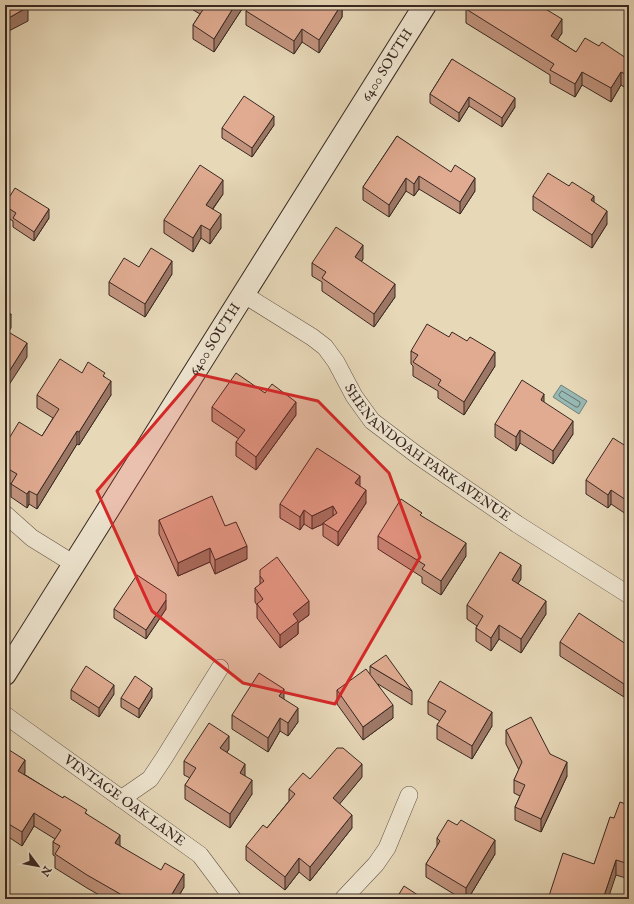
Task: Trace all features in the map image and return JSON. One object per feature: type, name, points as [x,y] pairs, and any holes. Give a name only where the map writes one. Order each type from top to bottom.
[{"type":"street","name":"6400 SOUTH","points":[[5,674],[425,5]]},
{"type":"street","name":"SHENANDOAH PARK AVENUE","points":[[244,294],[312,336],[325,347],[336,362],[354,396],[372,421],[417,455],[517,524],[629,595]]},
{"type":"street","points":[[5,514],[32,538],[74,564]]},
{"type":"street","points":[[122,799],[150,779],[220,668]]},
{"type":"street","name":"VINTAGE OAK LANE","points":[[5,715],[200,855],[233,899]]},
{"type":"street","points":[[343,899],[376,864],[387,848],[409,795]]},
{"type":"highlighted area","points":[[197,374],[318,401],[389,473],[420,557],[335,704],[243,683],[152,611],[97,491]]},
{"type":"water","points":[[561,385],[587,401],[579,414],[553,397]]},
{"type":"building","points":[[5,5],[27,5],[28,7],[5,20]]},
{"type":"building","points":[[206,5],[235,5],[214,39],[193,25]]},
{"type":"building","points":[[250,5],[341,5],[319,40],[302,29],[294,41],[246,11]]},
{"type":"building","points":[[469,5],[539,5],[562,19],[551,36],[576,52],[585,38],[599,46],[602,42],[629,60],[629,76],[621,72],[611,88],[582,72],[575,84],[550,70],[554,64],[466,9]]},
{"type":"building","points":[[452,59],[515,98],[502,118],[469,97],[459,113],[430,94]]},
{"type":"building","points":[[244,96],[274,116],[252,148],[222,128]]},
{"type":"building","points":[[397,136],[451,172],[455,165],[475,178],[460,202],[419,176],[414,184],[406,178],[389,205],[363,187]]},
{"type":"building","points":[[200,165],[223,180],[206,205],[221,214],[210,230],[201,225],[193,238],[164,220]]},
{"type":"building","points":[[548,173],[569,186],[572,182],[594,196],[591,200],[607,211],[592,235],[533,196]]},
{"type":"building","points":[[15,188],[49,209],[34,232],[13,218],[16,213],[5,206]]},
{"type":"building","points":[[336,227],[363,245],[355,257],[395,284],[374,314],[322,278],[326,272],[312,263]]},
{"type":"building","points":[[151,248],[172,261],[145,304],[109,282],[124,258],[139,267]]},
{"type":"building","points":[[5,311],[11,314],[5,324]]},
{"type":"building","points":[[427,324],[449,337],[452,332],[467,341],[470,337],[495,352],[464,402],[438,385],[441,380],[413,362],[418,355],[411,351]]},
{"type":"building","points":[[5,330],[27,343],[5,378]]},
{"type":"building","points":[[60,359],[82,373],[88,362],[105,373],[103,376],[111,381],[79,432],[77,431],[37,495],[29,491],[27,494],[11,484],[17,474],[5,467],[5,445],[19,422],[42,436],[59,409],[37,395]]},
{"type":"building","points":[[236,373],[265,393],[272,384],[296,402],[256,457],[236,442],[245,430],[212,407]]},
{"type":"building","points":[[522,380],[544,394],[541,400],[573,421],[553,451],[520,430],[516,437],[495,424]]},
{"type":"building","points":[[613,438],[629,448],[629,502],[611,490],[608,495],[586,480]]},
{"type":"building","points":[[317,448],[360,476],[355,483],[366,490],[338,532],[323,523],[337,513],[333,506],[312,516],[304,510],[300,517],[280,504]]},
{"type":"building","points":[[212,496],[225,526],[236,522],[247,546],[215,560],[210,548],[178,563],[159,520]]},
{"type":"building","points":[[401,499],[422,513],[420,515],[466,543],[441,581],[422,569],[425,565],[378,536]]},
{"type":"building","points":[[500,552],[521,565],[512,580],[546,601],[521,639],[499,625],[491,638],[476,628],[483,616],[467,605]]},
{"type":"building","points":[[277,557],[309,601],[293,614],[298,621],[280,635],[257,604],[263,599],[255,588],[264,581],[260,576],[260,570]]},
{"type":"building","points":[[137,575],[166,594],[166,600],[146,630],[114,609]]},
{"type":"building","points":[[579,613],[629,646],[629,675],[624,684],[560,642]]},
{"type":"building","points":[[386,655],[412,691],[370,666]]},
{"type":"building","points":[[86,666],[114,685],[99,708],[71,690]]},
{"type":"building","points":[[366,669],[393,705],[363,727],[337,690]]},
{"type":"building","points":[[259,673],[284,689],[279,696],[298,708],[288,723],[280,718],[268,738],[232,715]]},
{"type":"building","points":[[135,676],[152,688],[139,709],[121,698]]},
{"type":"building","points":[[440,681],[492,712],[472,746],[437,725],[446,711],[428,701]]},
{"type":"building","points":[[531,717],[550,754],[567,762],[541,819],[515,807],[525,785],[514,780],[522,762],[506,730]]},
{"type":"building","points":[[209,723],[229,736],[220,748],[245,764],[240,773],[252,780],[230,814],[185,785],[196,768],[184,761]]},
{"type":"building","points":[[6,748],[25,760],[18,771],[63,798],[64,796],[87,810],[85,813],[120,835],[115,843],[161,870],[165,863],[184,874],[169,899],[129,899],[87,875],[55,854],[60,846],[53,842],[61,830],[34,813],[22,832],[7,823],[9,818],[5,816]]},
{"type":"building","points":[[337,748],[343,748],[362,764],[333,798],[352,815],[310,867],[299,858],[285,877],[246,846],[263,825],[267,828],[295,794],[289,789],[303,773],[310,779]]},
{"type":"building","points":[[620,802],[629,805],[629,864],[616,860],[603,899],[548,899],[563,853],[594,864],[610,817],[614,818]]},
{"type":"building","points":[[448,820],[457,825],[461,820],[495,840],[466,888],[426,864],[440,841],[437,838]]},
{"type":"building","points":[[404,886],[424,899],[396,899]]}]
